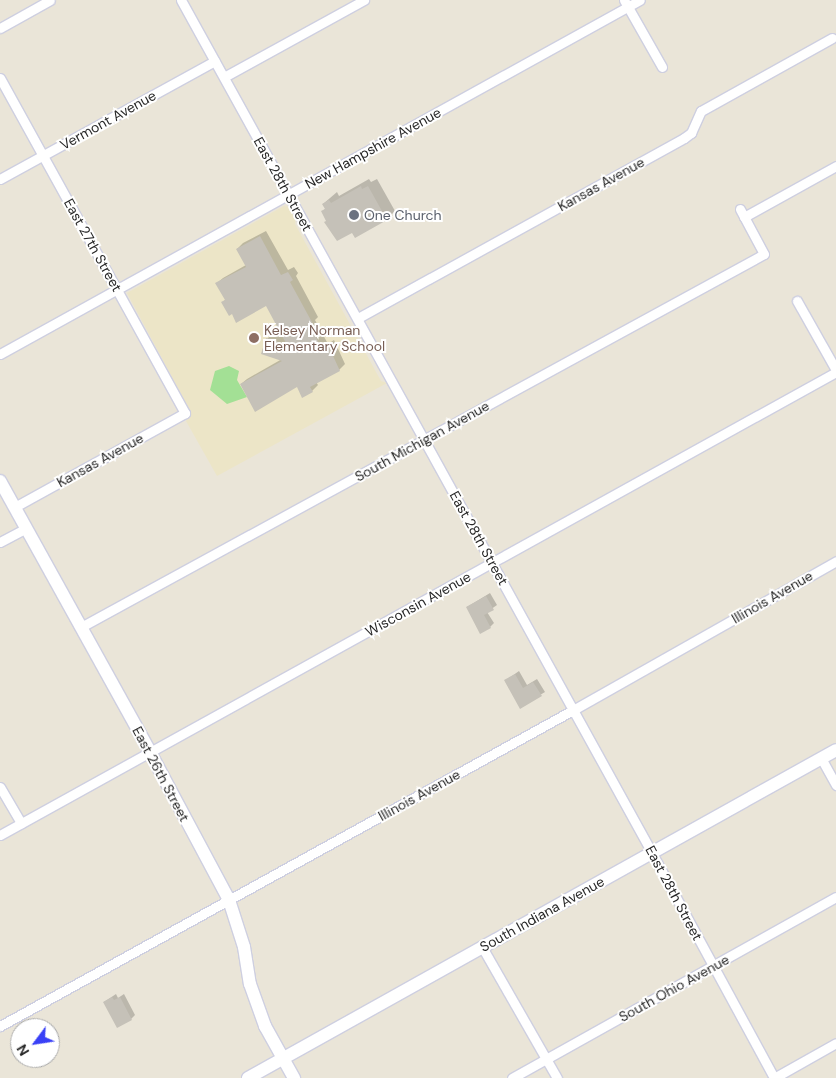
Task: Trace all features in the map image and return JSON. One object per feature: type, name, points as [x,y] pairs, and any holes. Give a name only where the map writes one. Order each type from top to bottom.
[{"type":"street","points":[[0,28],[50,0]]},
{"type":"street","name":"East 28th Street","points":[[181,0],[425,439],[774,1078]]},
{"type":"street","points":[[224,77],[364,0]]},
{"type":"street","name":"New Hampshire Avenue","points":[[0,354],[289,194],[626,3],[640,0]]},
{"type":"street","points":[[626,3],[662,68]]},
{"type":"street","name":"Kansas Avenue","points":[[358,318],[684,138],[690,133],[701,111],[832,38]]},
{"type":"street","name":"Vermont Avenue","points":[[0,180],[215,61]]},
{"type":"street","name":"East 27th Street","points":[[0,78],[185,413]]},
{"type":"street","name":"South Michigan Avenue","points":[[81,627],[764,254],[742,213],[836,166]]},
{"type":"street","points":[[797,301],[836,371]]},
{"type":"street","name":"Wisconsin Avenue","points":[[0,835],[836,371]]},
{"type":"street","name":"Kansas Avenue","points":[[14,507],[185,413]]},
{"type":"street","name":"East 26th Street","points":[[0,481],[150,752],[229,900],[242,940],[250,984],[265,1026],[294,1078]]},
{"type":"street","points":[[0,542],[26,528]]},
{"type":"street","name":"Illinois Avenue","points":[[0,1026],[573,710],[836,561]]},
{"type":"street","name":"South Indiana Avenue","points":[[248,1078],[836,750]]},
{"type":"street","points":[[821,758],[836,785]]},
{"type":"street","points":[[0,787],[21,823]]},
{"type":"street","name":"South Ohio Avenue","points":[[512,1078],[836,897]]},
{"type":"street","points":[[482,947],[556,1078]]},
{"type":"street","points":[[774,1078],[836,1043]]},
{"type":"shaded area","name":"Kelsey Norman Elementary School","points":[[284,206],[291,207],[296,217],[295,224],[381,381],[387,383],[217,476],[186,421],[189,417],[189,409],[127,293]]},
{"type":"green space","points":[[229,366],[239,371],[237,380],[247,397],[227,404],[210,390],[215,371]]},
{"type":"building","name":"One Church","points":[[361,186],[362,189],[368,186],[387,220],[355,238],[352,233],[337,241],[324,222],[326,221],[321,211],[325,209],[322,204],[329,200],[331,203]]},
{"type":"building","points":[[260,236],[281,275],[288,272],[293,280],[290,282],[313,324],[310,326],[322,349],[328,345],[340,371],[310,387],[313,392],[302,398],[297,387],[255,412],[240,384],[282,361],[261,354],[266,338],[287,345],[266,306],[236,323],[232,314],[229,316],[221,302],[225,300],[215,283],[246,267],[236,249]]},
{"type":"building","points":[[486,596],[494,610],[484,615],[491,628],[480,634],[466,607]]},
{"type":"building","points":[[515,674],[523,688],[533,682],[542,696],[520,709],[504,680]]},
{"type":"building","points":[[112,997],[114,1000],[120,997],[132,1020],[117,1028],[103,1002]]},
{"type":"place","name":"One Church","points":[[354,215]]},
{"type":"place","name":"Kelsey Norman Elementary School","points":[[254,338]]}]
